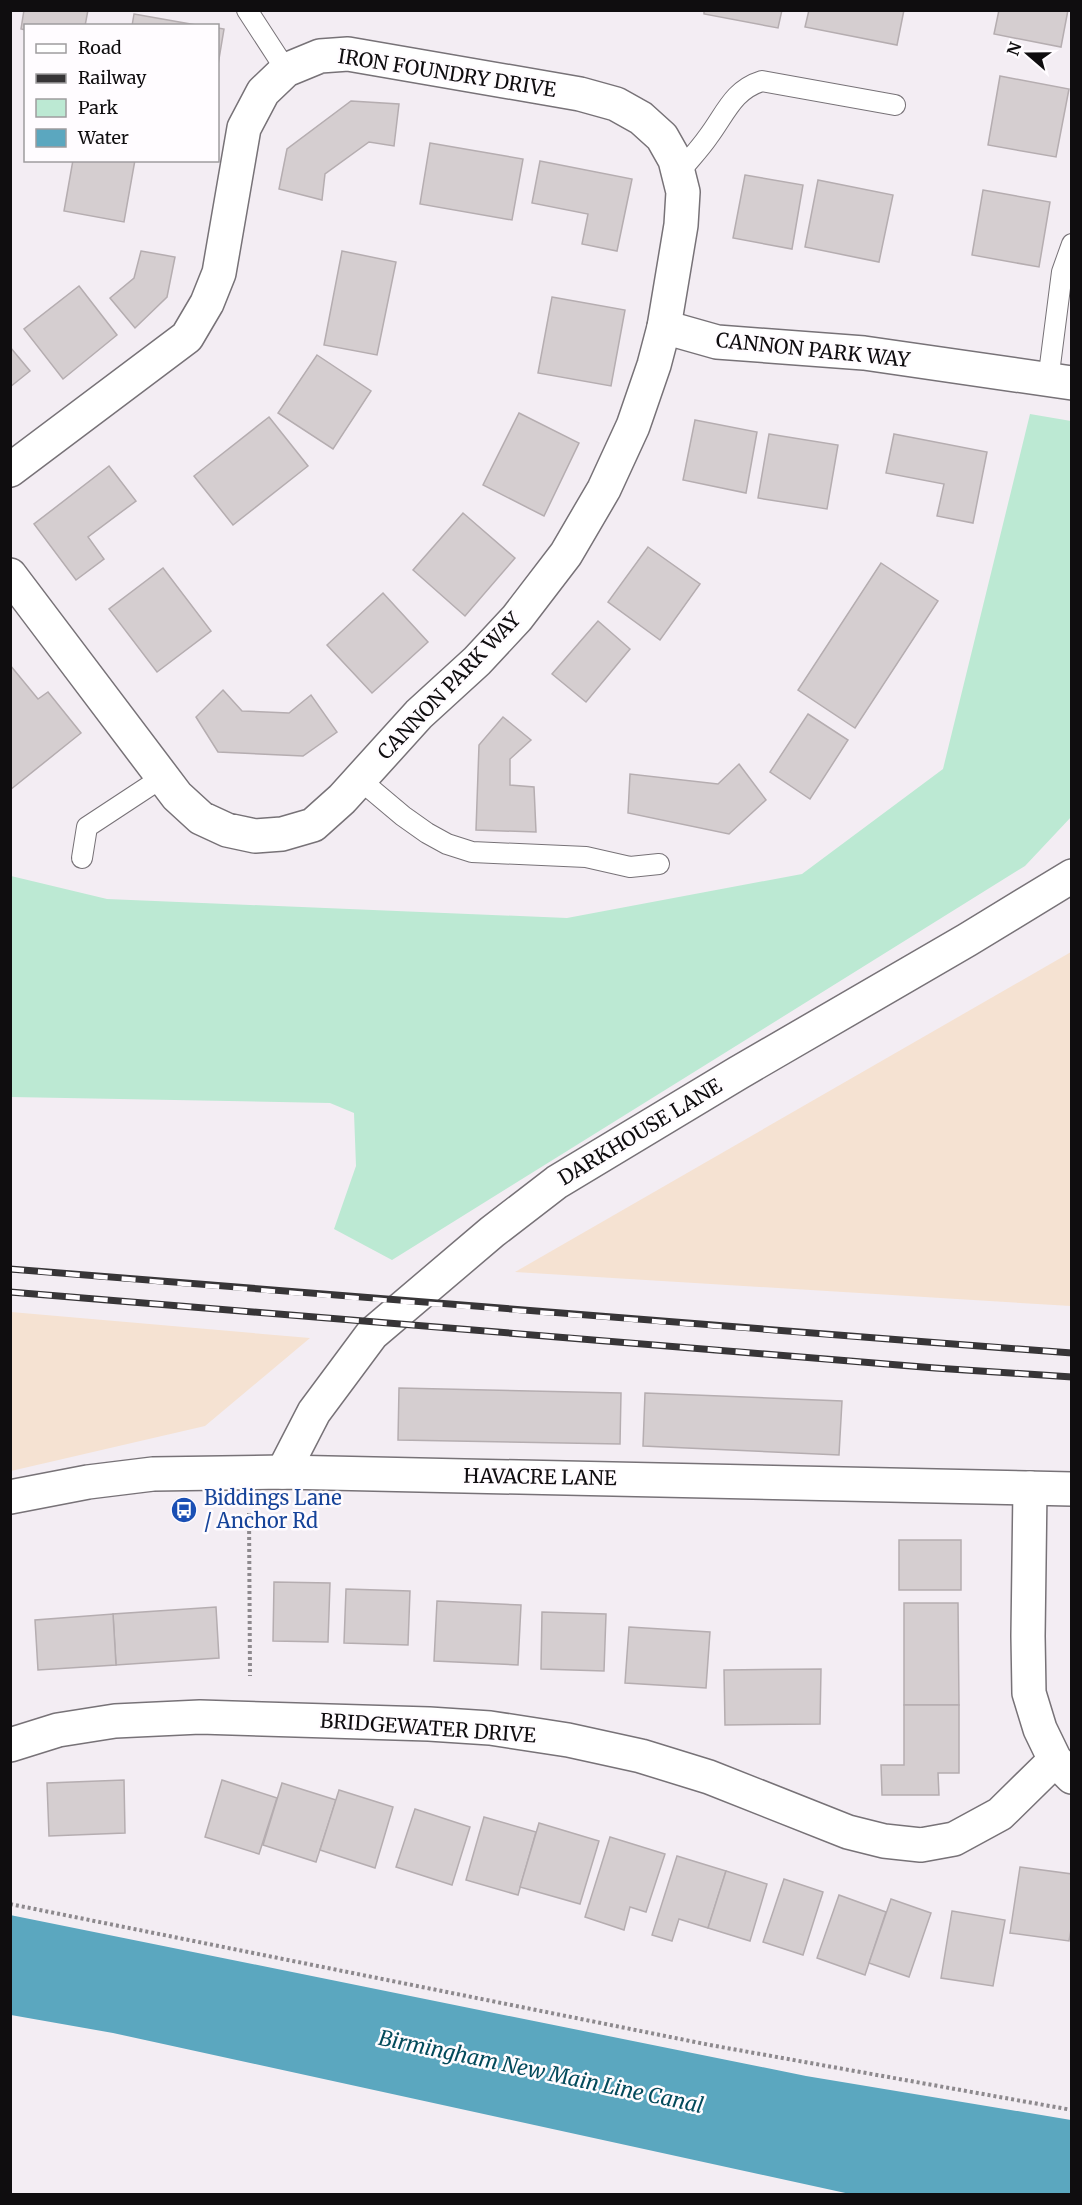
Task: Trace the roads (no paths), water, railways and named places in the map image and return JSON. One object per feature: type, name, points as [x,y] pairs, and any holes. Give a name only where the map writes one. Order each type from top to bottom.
[{"type":"street","name":"IRON FOUNDRY DRIVE","points":[[10,470],[187,337],[207,303],[219,273],[244,128],[263,92],[286,70],[320,56],[348,54],[580,94],[616,104],[641,118],[662,137],[675,160],[683,192],[681,225],[664,327]]},
{"type":"street","name":"CANNON PARK WAY","points":[[10,575],[177,795],[201,818],[227,830],[255,836],[282,834],[313,825],[342,799],[419,714],[477,661],[518,618],[566,554],[604,489],[633,426],[654,365],[664,327],[717,342],[864,353],[1060,382]]},
{"type":"street","name":"DARKHOUSE LANE","points":[[283,1472],[314,1412],[372,1334],[492,1232],[557,1182],[738,1073],[968,940],[1071,876]]},
{"type":"street","name":"HAVACRE LANE","points":[[10,1497],[88,1482],[153,1474],[283,1472],[1071,1489]]},
{"type":"street","name":"BRIDGEWATER DRIVE","points":[[10,1745],[58,1730],[115,1721],[200,1717],[489,1728],[568,1740],[641,1756],[709,1777],[848,1832],[884,1841],[921,1845],[954,1839],[1000,1814],[1063,1769],[1040,1729],[1029,1693],[1030,1488]]},
{"type":"lane","points":[[247,10],[286,70]]},
{"type":"lane","points":[[678,174],[708,138],[733,100],[747,85],[762,81],[895,105]]},
{"type":"lane","points":[[1060,382],[1062,272],[1071,244]]},
{"type":"lane","points":[[82,858],[87,827],[163,777]]},
{"type":"lane","points":[[359,779],[427,833],[447,844],[472,852],[586,858],[630,867],[659,864]]},
{"type":"water","name":"Birmingham New Main Line Canal","points":[[10,1915],[806,2076],[1071,2120],[1071,2194],[850,2194],[113,2033],[11,2015]]},
{"type":"railway","points":[[10,1269],[1072,1353]]},
{"type":"railway","points":[[10,1292],[935,1368],[1072,1377]]},
{"type":"place","name":"Biddings Lane / Anchor Rd","points":[[184,1510]]}]
